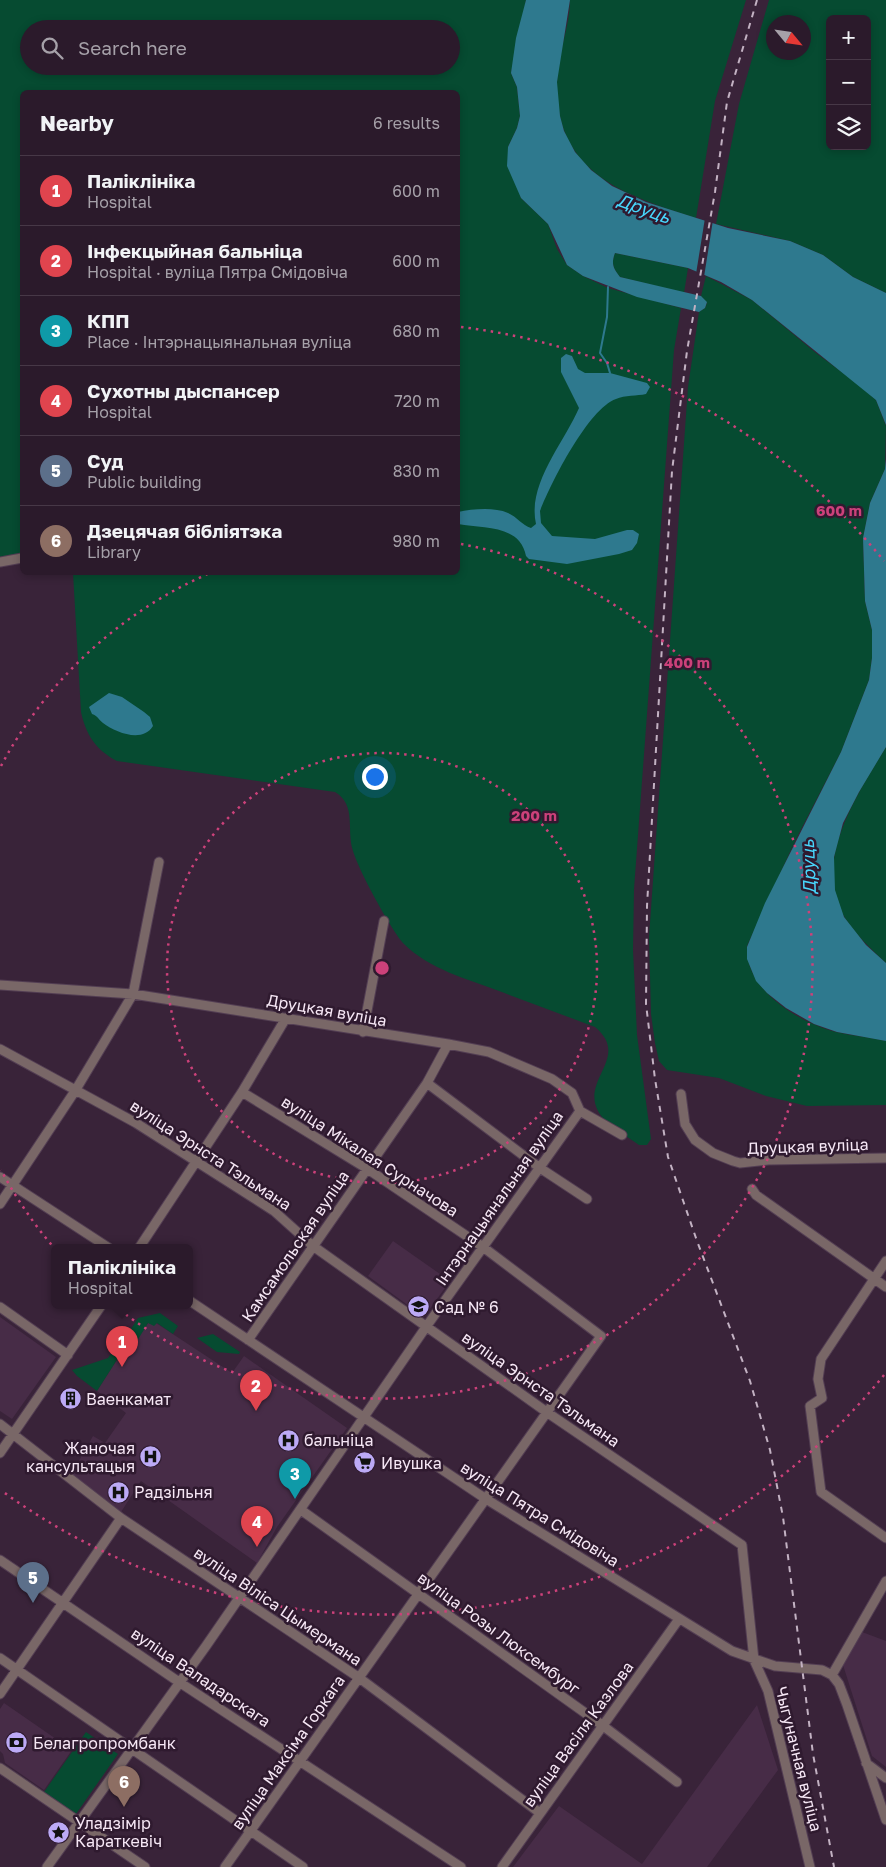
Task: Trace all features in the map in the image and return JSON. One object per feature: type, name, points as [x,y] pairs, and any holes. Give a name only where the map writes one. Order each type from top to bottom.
[{"type":"street","points":[[0,562],[20,558]]},
{"type":"street","points":[[0,1204],[74,1091],[133,994],[159,862]]},
{"type":"street","points":[[363,1032],[384,921]]},
{"type":"street","name":"Друцкая вуліца","points":[[0,984],[133,994],[489,1052],[552,1079],[572,1093],[580,1111],[622,1135]]},
{"type":"street","points":[[143,1244],[195,1161],[242,1092],[286,1018]]},
{"type":"street","name":"Камсамольская вуліца","points":[[248,1340],[427,1083],[448,1044]]},
{"type":"street","name":"вуліца Эрнста Тэльмана","points":[[0,1049],[74,1091],[136,1123],[274,1211],[293,1226],[313,1246],[548,1412],[742,1545],[754,1660]]},
{"type":"street","points":[[427,1083],[540,1168],[587,1199]]},
{"type":"street","name":"вуліца Мікалая Сурначова","points":[[242,1092],[366,1168],[483,1247],[601,1336]]},
{"type":"street","name":"Друцкая вуліца","points":[[681,1094],[685,1124],[690,1132],[708,1150],[733,1161],[740,1163],[768,1160],[886,1158]]},
{"type":"street","name":"Інтэрнацыянальная вуліца","points":[[47,1867],[301,1510],[426,1326],[580,1111]]},
{"type":"street","points":[[0,1176],[103,1244]]},
{"type":"street","points":[[752,1189],[756,1195],[886,1287]]},
{"type":"street","points":[[886,1261],[821,1359],[818,1379],[822,1398],[810,1406],[821,1492],[886,1538]]},
{"type":"street","name":"вуліца Пятра Смідовіча","points":[[193,1303],[486,1499],[732,1651],[775,1666],[822,1670],[832,1675]]},
{"type":"street","points":[[0,1308],[68,1355]]},
{"type":"street","points":[[0,1453],[99,1309]]},
{"type":"street","name":"вуліца Максіма Горкага","points":[[225,1867],[417,1593],[601,1336]]},
{"type":"street","name":"вуліца Віліса Цымермана","points":[[0,1424],[12,1436],[121,1518],[358,1677],[540,1813]]},
{"type":"street","name":"вуліца Розы Люксембург","points":[[301,1510],[678,1782]]},
{"type":"street","points":[[0,1694],[121,1518]]},
{"type":"street","name":"вуліца Валадарскага","points":[[0,1560],[179,1682],[461,1867]]},
{"type":"street","points":[[886,1581],[832,1675],[842,1691],[886,1820]]},
{"type":"street","name":"вуліца Васіля Казлова","points":[[502,1867],[679,1619]]},
{"type":"street","points":[[0,1658],[303,1867]]},
{"type":"street","name":"Чыгуначная вуліца","points":[[754,1660],[768,1691],[810,1867]]},
{"type":"street","points":[[866,1763],[886,1778]]},
{"type":"street","points":[[0,1768],[145,1867]]},
{"type":"shaded area","points":[[393,1241],[450,1281],[424,1317],[368,1276]]},
{"type":"shaded area","points":[[0,1317],[56,1357],[12,1419],[0,1411]]},
{"type":"shaded area","points":[[148,1323],[156,1323],[232,1373],[244,1356],[347,1428],[277,1527],[257,1563],[141,1481],[121,1512],[72,1478],[72,1473],[93,1436],[105,1443],[126,1413],[97,1391],[120,1355],[117,1353],[125,1341],[128,1343],[132,1338],[137,1340]]},
{"type":"shaded area","points":[[862,1632],[886,1641],[886,1767],[872,1756],[843,1665]]},
{"type":"shaded area","points":[[4,1703],[72,1750],[44,1790],[5,1763],[3,1754],[0,1751],[0,1709]]},
{"type":"shaded area","points":[[757,1705],[778,1770],[707,1867],[513,1867],[559,1806],[642,1864]]},
{"type":"green space","points":[[0,0],[526,0],[511,73],[517,87],[520,116],[517,128],[508,147],[521,198],[548,224],[557,249],[567,265],[583,276],[608,288],[681,308],[674,350],[634,889],[633,950],[637,1035],[651,1139],[647,1145],[639,1145],[617,1130],[598,1111],[594,1099],[595,1089],[607,1058],[608,1048],[605,1038],[595,1027],[437,967],[414,953],[404,944],[383,913],[356,860],[351,843],[349,811],[342,797],[335,792],[117,761],[103,752],[93,741],[81,712],[73,575],[460,575],[460,90],[20,90],[20,553],[0,557]]},
{"type":"green space","points":[[570,0],[746,0],[715,101],[696,218],[644,200],[620,189],[599,176],[581,159],[568,139],[559,114],[557,83]]},
{"type":"green space","points":[[769,0],[886,0],[886,293],[853,277],[823,255],[790,241],[716,224],[739,104]]},
{"type":"green space","points":[[615,253],[688,268],[684,293],[620,277],[613,265]]},
{"type":"green space","points":[[706,276],[752,300],[816,353],[858,384],[876,400],[886,426],[885,469],[870,503],[863,538],[865,601],[872,630],[872,658],[869,680],[841,752],[795,841],[747,946],[749,962],[755,977],[776,1002],[806,1021],[821,1027],[836,1032],[886,1041],[886,1105],[807,1106],[766,1096],[719,1078],[667,1070],[659,1061],[655,1043],[651,1014],[649,937],[688,387],[699,312],[705,308],[707,303],[701,296]]},
{"type":"green space","points":[[886,747],[886,963],[869,947],[845,918],[836,897],[833,875],[835,852],[851,807]]},
{"type":"green space","points":[[160,1313],[178,1326],[173,1334],[157,1323],[154,1326],[148,1323],[137,1341],[132,1338],[128,1343],[124,1340],[138,1318]]},
{"type":"green space","points":[[213,1334],[240,1352],[239,1354],[217,1352],[197,1338]]},
{"type":"green space","points":[[113,1351],[120,1355],[97,1391],[72,1370],[108,1358]]},
{"type":"green space","points":[[86,1732],[118,1754],[76,1814],[44,1792]]},
{"type":"water","name":"Друць","points":[[526,0],[570,0],[557,82],[560,116],[564,131],[575,152],[591,170],[612,186],[646,202],[728,228],[790,241],[823,255],[853,277],[886,293],[886,425],[876,400],[752,300],[721,282],[688,268],[615,253],[613,266],[620,277],[701,296],[707,302],[705,308],[699,312],[637,297],[583,276],[567,265],[548,224],[521,198],[507,166],[508,147],[517,128],[520,116],[517,87],[511,73],[516,38]]},
{"type":"water","points":[[566,354],[572,356],[578,369],[585,373],[610,373],[647,383],[650,387],[646,394],[616,399],[605,406],[594,417],[561,466],[540,511],[541,523],[552,536],[595,539],[633,530],[639,534],[637,543],[632,550],[619,554],[567,564],[529,559],[516,538],[508,533],[489,528],[460,524],[460,512],[483,509],[508,513],[531,528],[536,524],[537,494],[542,479],[548,464],[579,408],[561,372],[561,358]]},
{"type":"water","name":"Друць","points":[[886,459],[886,747],[843,823],[834,857],[835,890],[844,917],[866,945],[886,963],[886,1041],[837,1032],[814,1024],[786,1008],[767,993],[756,981],[747,959],[747,947],[765,903],[841,752],[869,680],[872,658],[872,630],[865,601],[863,538],[870,503],[885,469]]},
{"type":"water","points":[[109,693],[122,697],[150,717],[153,726],[149,731],[136,735],[122,733],[108,727],[92,714],[89,707]]},
{"type":"pier","points":[[705,218],[713,220],[704,277],[696,274]]},
{"type":"waterway","points":[[608,287],[607,317],[600,353],[607,363],[610,373]]},
{"type":"railway","points":[[757,0],[727,102],[715,192],[687,351],[672,471],[647,906],[646,1004],[655,1079],[668,1157],[697,1241],[750,1381],[770,1450],[783,1517],[813,1754],[834,1867]]},
{"type":"place","name":"Сад № 6","points":[[418,1307]]},
{"type":"place","name":"Паліклініка","points":[[122,1367]]},
{"type":"place","name":"Ваенкамат","points":[[70,1399]]},
{"type":"place","name":"Інфекцыйная бальніца","points":[[256,1411]]},
{"type":"place","name":"бальніца","points":[[288,1440]]},
{"type":"place","name":"Жаночая кансультацыя","points":[[151,1457]]},
{"type":"place","name":"Ивушка","points":[[365,1463]]},
{"type":"place","name":"Радзільня","points":[[118,1492]]},
{"type":"place","name":"КПП","points":[[295,1499]]},
{"type":"place","name":"Сухотны дыспансер","points":[[257,1547]]},
{"type":"place","name":"Суд","points":[[33,1603]]},
{"type":"place","name":"Белагропромбанк","points":[[17,1743]]},
{"type":"place","name":"Дзецячая бібліятэка","points":[[124,1807]]},
{"type":"place","name":"Уладзімір Караткевіч","points":[[59,1832]]}]
